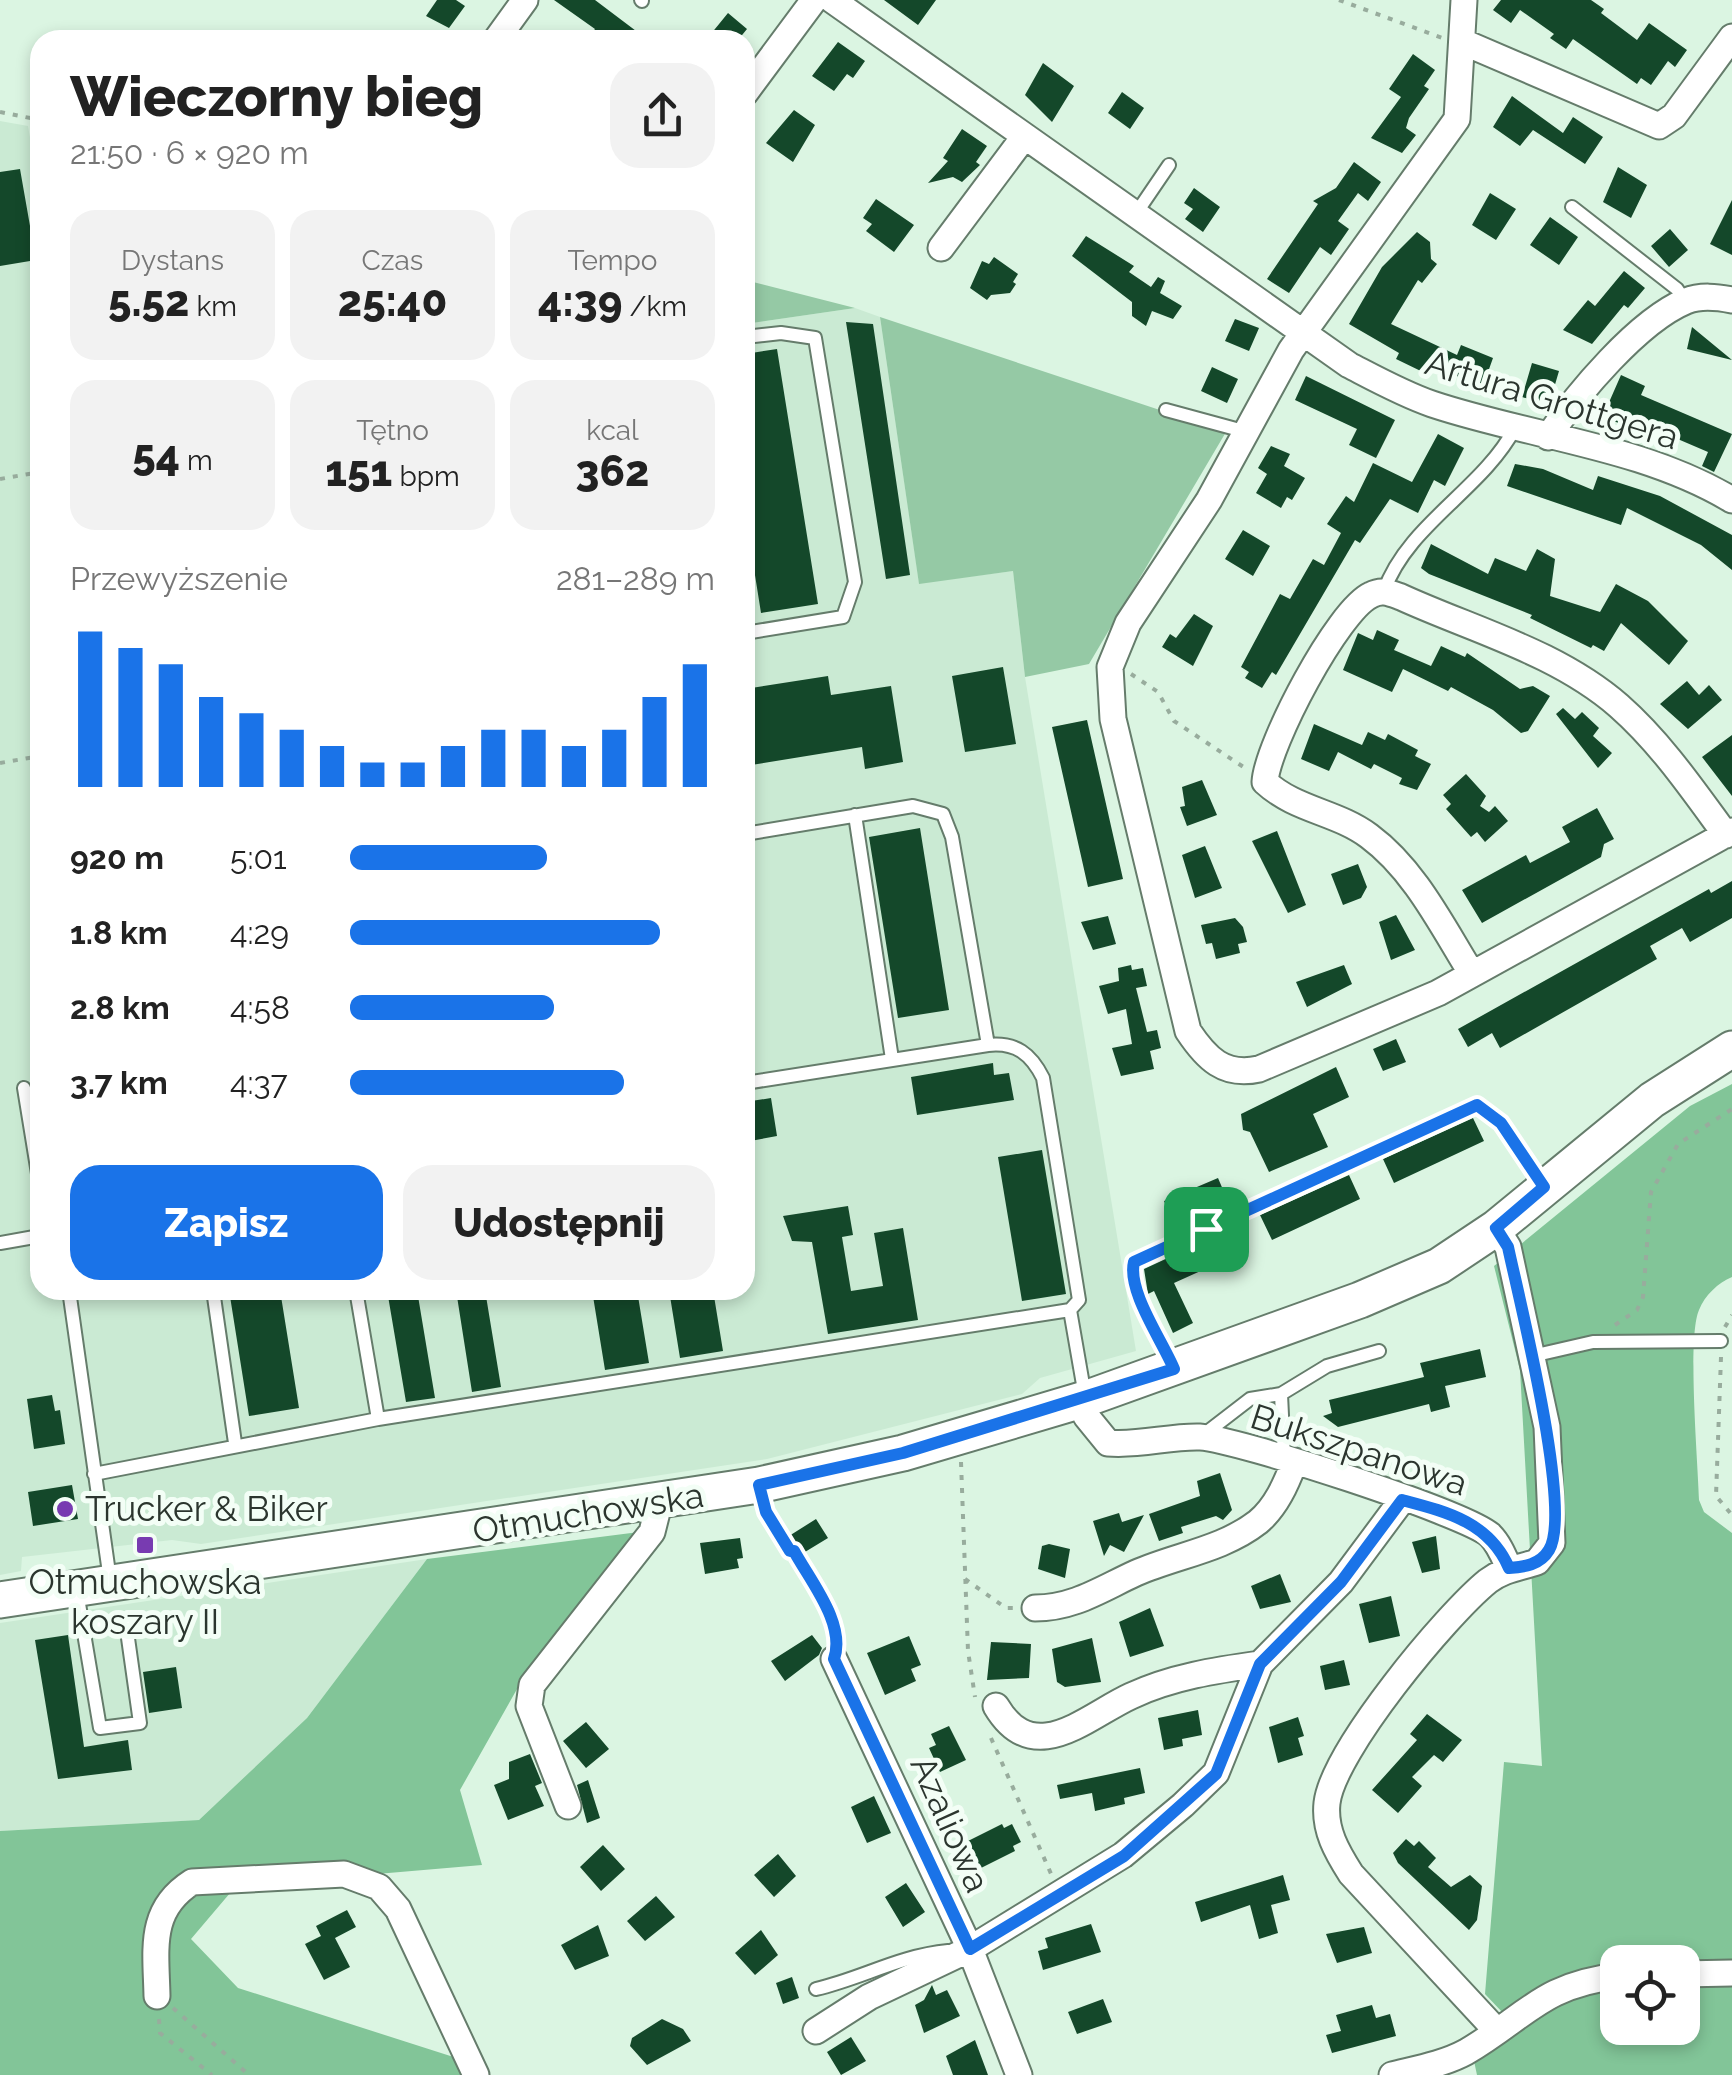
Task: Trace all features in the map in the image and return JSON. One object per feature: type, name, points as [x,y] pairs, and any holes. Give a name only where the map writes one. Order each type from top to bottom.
[{"type":"main road","name":"Otmuchowska","points":[[0,1600],[659,1504],[903,1453],[1085,1399],[1419,1276],[1496,1228],[1652,1100],[1732,1049]]},
{"type":"street","points":[[503,30],[525,0]]},
{"type":"street","points":[[755,79],[814,0]]},
{"type":"street","name":"Artura Grottgera","points":[[832,0],[1301,335],[1404,392],[1674,472],[1732,500]]},
{"type":"street","points":[[1464,0],[1457,120],[1301,335],[1248,432],[1128,623],[1110,667],[1113,719],[1188,1030],[1204,1055],[1226,1070],[1243,1073],[1438,993],[1729,833],[1618,705],[1543,658],[1384,590],[1359,603],[1342,625],[1274,750],[1265,782],[1298,805],[1368,836],[1416,884],[1472,974]]},
{"type":"street","points":[[1463,42],[1659,126],[1674,116],[1732,37]]},
{"type":"street","points":[[942,248],[1024,136]]},
{"type":"street","points":[[1548,437],[1603,370],[1642,333],[1686,302],[1717,297],[1732,300]]},
{"type":"street","points":[[1496,1228],[1508,1247],[1547,1427],[1554,1526],[1548,1554],[1537,1562],[1509,1568],[1462,1608],[1353,1738],[1332,1784],[1326,1816],[1333,1846],[1351,1874],[1496,2029]]},
{"type":"street","name":"Bukszpanowa","points":[[1085,1399],[1086,1416],[1108,1443],[1132,1445],[1200,1437],[1289,1460],[1461,1519],[1489,1534],[1509,1568]]},
{"type":"street","points":[[1035,1608],[1058,1608],[1084,1600],[1138,1572],[1236,1535],[1259,1521],[1275,1503],[1289,1460]]},
{"type":"street","points":[[816,2031],[869,1997],[965,1951],[1124,1856],[1216,1774],[1260,1664],[1341,1582],[1402,1500]]},
{"type":"street","points":[[568,1806],[529,1706],[532,1684],[652,1532],[659,1504]]},
{"type":"street","name":"Azaliowa","points":[[834,1659],[1019,2075]]},
{"type":"street","points":[[986,1713],[1026,1734],[1056,1736],[1078,1728],[1130,1696],[1166,1683],[1260,1664]]},
{"type":"street","points":[[157,1996],[159,1919],[170,1896],[192,1882],[344,1874],[379,1887],[398,1909],[476,2075]]},
{"type":"street","points":[[1700,1974],[1732,1973]]},
{"type":"street","points":[[1392,2075],[1466,2064],[1496,2029],[1560,1988],[1600,1980]]},
{"type":"lane","points":[[1134,215],[1169,165]]},
{"type":"lane","points":[[1572,207],[1677,289],[1686,302]]},
{"type":"lane","points":[[755,336],[781,332],[815,338],[855,582],[843,617],[755,631]]},
{"type":"lane","points":[[1166,410],[1248,432]]},
{"type":"lane","points":[[1384,590],[1402,557],[1488,469],[1515,428]]},
{"type":"lane","points":[[755,832],[913,806],[943,814],[952,837],[988,1044]]},
{"type":"lane","points":[[855,816],[892,1059]]},
{"type":"lane","points":[[94,1474],[235,1443],[1070,1310],[1079,1300],[1042,1078],[1034,1061],[1021,1049],[988,1044],[755,1081]]},
{"type":"lane","points":[[24,1088],[30,1125]]},
{"type":"lane","points":[[1174,1369],[1141,1303],[1131,1274],[1134,1262],[1477,1105],[1501,1123],[1544,1187]]},
{"type":"lane","points":[[0,1244],[30,1238]]},
{"type":"lane","points":[[70,1300],[94,1474],[94,1587],[84,1630],[100,1728],[140,1723],[126,1624],[84,1630]]},
{"type":"lane","points":[[214,1300],[235,1443]]},
{"type":"lane","points":[[358,1300],[378,1419]]},
{"type":"lane","points":[[1070,1310],[1085,1399]]},
{"type":"lane","points":[[1532,1356],[1593,1342],[1721,1341]]},
{"type":"lane","points":[[1200,1437],[1250,1399],[1282,1394],[1327,1366],[1379,1351]]},
{"type":"lane","points":[[1282,1394],[1289,1460]]},
{"type":"lane","points":[[816,1989],[846,1982],[888,1961],[965,1951]]},
{"type":"path","points":[[1339,0],[1463,42]]},
{"type":"path","points":[[0,112],[30,118]]},
{"type":"path","points":[[0,479],[30,474]]},
{"type":"path","points":[[1110,667],[1136,675],[1158,692],[1174,721],[1265,782]]},
{"type":"path","points":[[0,763],[30,758]]},
{"type":"path","points":[[1593,1342],[1636,1310],[1642,1297],[1650,1192],[1678,1144],[1732,1110]]},
{"type":"path","points":[[1732,1314],[1721,1341],[1716,1496],[1732,1515]]},
{"type":"path","points":[[961,1460],[968,1652],[986,1713],[1060,1894]]},
{"type":"path","points":[[759,1485],[766,1512],[790,1551],[794,1551],[831,1618],[837,1633],[834,1659]]},
{"type":"path","points":[[965,1579],[1006,1608],[1035,1608]]},
{"type":"path","points":[[157,1996],[160,2034],[212,2075]]},
{"type":"path","points":[[157,1996],[198,2026],[250,2075]]},
{"type":"shaded area","points":[[0,121],[28,126],[30,138],[30,1300],[755,1300],[755,323],[855,308],[880,317],[919,583],[1013,571],[1025,677],[1136,1351],[1040,1378],[1022,1394],[767,1459],[201,1544],[172,1540],[22,1557],[21,1571],[0,1575]]},
{"type":"shaded area","points":[[755,283],[855,308],[755,323]]},
{"type":"shaded area","points":[[880,317],[1226,432],[1089,664],[1025,677],[1013,571],[919,584]]},
{"type":"shaded area","points":[[427,1559],[307,1718],[199,1820],[0,1831],[0,1623]]},
{"type":"green space","points":[[1732,1084],[1732,1277],[1713,1290],[1699,1310],[1693,1372],[1699,1500],[1704,1512],[1732,1533],[1732,2075],[1477,2075],[1474,2061],[1520,2031],[1485,1994],[1504,1762],[1542,1766],[1520,1370],[1494,1266],[1690,1106]]},
{"type":"green space","points":[[639,1532],[521,1682],[460,1790],[482,1865],[236,1886],[191,1939],[238,1988],[466,2061],[470,2075],[0,2075],[0,1831],[199,1820],[307,1718],[427,1559]]},
{"type":"building","points":[[437,0],[456,0],[465,6],[449,28],[426,16]]},
{"type":"building","points":[[554,0],[595,0],[635,30],[595,29]]},
{"type":"building","points":[[884,0],[936,0],[918,25]]},
{"type":"building","points":[[1501,0],[1591,0],[1604,9],[1601,13],[1637,40],[1649,23],[1687,50],[1675,67],[1668,61],[1651,85],[1641,78],[1637,84],[1573,39],[1566,49],[1550,38],[1554,34],[1520,10],[1511,23],[1493,10]]},
{"type":"building","points":[[728,13],[747,29],[746,30],[714,30]]},
{"type":"building","points":[[838,42],[865,61],[853,78],[847,74],[834,91],[812,76]]},
{"type":"building","points":[[1413,54],[1435,70],[1424,86],[1429,89],[1409,118],[1406,128],[1416,135],[1402,153],[1371,138],[1401,97],[1389,89]]},
{"type":"building","points":[[1043,63],[1074,86],[1052,122],[1025,95]]},
{"type":"building","points":[[1122,92],[1144,108],[1130,129],[1108,113]]},
{"type":"building","points":[[1512,96],[1563,133],[1573,117],[1603,137],[1585,164],[1533,130],[1520,146],[1493,127]]},
{"type":"building","points":[[794,110],[815,125],[793,162],[766,143]]},
{"type":"building","points":[[962,129],[987,146],[976,162],[980,165],[962,182],[953,177],[928,183],[948,161],[943,158]]},
{"type":"building","points":[[1354,162],[1381,182],[1368,201],[1358,193],[1338,221],[1349,229],[1331,255],[1320,247],[1289,293],[1267,279],[1318,204],[1313,201],[1336,188]]},
{"type":"building","points":[[1618,167],[1647,185],[1631,218],[1603,202]]},
{"type":"building","points":[[20,169],[30,226],[30,261],[0,266],[0,172]]},
{"type":"building","points":[[1194,188],[1220,207],[1203,232],[1185,219],[1193,209],[1184,203]]},
{"type":"building","points":[[1490,193],[1516,209],[1496,240],[1472,225]]},
{"type":"building","points":[[876,199],[914,225],[894,252],[866,231],[872,224],[863,218]]},
{"type":"building","points":[[1732,200],[1732,255],[1710,244]]},
{"type":"building","points":[[1550,217],[1578,237],[1559,265],[1530,245]]},
{"type":"building","points":[[1670,229],[1688,250],[1669,267],[1651,246]]},
{"type":"building","points":[[1417,232],[1430,242],[1431,259],[1437,264],[1422,283],[1418,280],[1391,324],[1457,355],[1461,345],[1493,358],[1483,386],[1433,367],[1429,375],[1396,359],[1399,353],[1349,324],[1382,267]]},
{"type":"building","points":[[1086,236],[1134,266],[1129,272],[1151,287],[1158,277],[1165,281],[1160,293],[1182,306],[1173,319],[1152,311],[1146,326],[1132,316],[1132,302],[1072,256]]},
{"type":"building","points":[[994,257],[1018,274],[1010,293],[991,295],[987,300],[970,288],[982,261],[989,264]]},
{"type":"building","points":[[1624,271],[1645,288],[1628,308],[1624,305],[1592,344],[1563,330],[1588,300],[1595,306]]},
{"type":"building","points":[[1235,319],[1259,328],[1249,351],[1225,341]]},
{"type":"building","points":[[846,322],[873,324],[910,575],[886,579]]},
{"type":"building","points":[[1692,327],[1732,360],[1687,349]]},
{"type":"building","points":[[777,349],[818,604],[761,613],[755,575],[755,352]]},
{"type":"building","points":[[1532,363],[1559,371],[1549,405],[1522,397]]},
{"type":"building","points":[[1212,367],[1238,379],[1227,403],[1201,391]]},
{"type":"building","points":[[1621,375],[1645,386],[1641,395],[1732,434],[1714,472],[1702,466],[1708,452],[1631,419],[1627,427],[1603,416]]},
{"type":"building","points":[[1306,376],[1395,420],[1376,458],[1349,445],[1357,429],[1295,400]]},
{"type":"building","points":[[1438,434],[1464,448],[1445,486],[1434,480],[1418,513],[1390,499],[1360,543],[1355,540],[1276,675],[1272,672],[1262,688],[1245,678],[1249,672],[1241,667],[1280,594],[1290,599],[1313,559],[1324,565],[1341,533],[1327,524],[1346,496],[1354,502],[1373,463],[1412,482]]},
{"type":"building","points":[[1271,446],[1290,454],[1284,466],[1305,478],[1292,500],[1287,497],[1281,508],[1256,493],[1267,474],[1258,468]]},
{"type":"building","points":[[1515,464],[1543,469],[1593,490],[1598,476],[1660,496],[1732,535],[1732,570],[1701,545],[1627,508],[1621,525],[1507,486]]},
{"type":"building","points":[[1243,530],[1270,546],[1253,576],[1225,559]]},
{"type":"building","points":[[1431,544],[1488,574],[1495,558],[1526,571],[1537,549],[1555,559],[1550,596],[1600,612],[1616,584],[1648,601],[1688,641],[1669,665],[1621,623],[1604,651],[1593,645],[1591,648],[1530,618],[1532,615],[1429,574],[1421,568]]},
{"type":"building","points":[[1194,614],[1213,626],[1193,666],[1162,647],[1170,634],[1176,638]]},
{"type":"building","points":[[1377,630],[1399,640],[1394,650],[1431,666],[1441,646],[1465,657],[1467,653],[1520,689],[1533,686],[1550,696],[1528,731],[1521,733],[1493,710],[1451,687],[1448,691],[1403,669],[1392,692],[1343,670],[1358,633],[1373,640]]},
{"type":"building","points":[[1003,667],[1016,744],[965,752],[952,676]]},
{"type":"building","points":[[828,676],[831,695],[891,686],[903,762],[865,769],[862,747],[755,764],[755,687]]},
{"type":"building","points":[[1687,681],[1699,695],[1709,685],[1722,700],[1688,729],[1660,704]]},
{"type":"building","points":[[1563,708],[1575,719],[1582,712],[1599,728],[1593,736],[1612,753],[1598,768],[1556,714]]},
{"type":"building","points":[[1087,720],[1123,879],[1088,887],[1052,727]]},
{"type":"building","points":[[1314,724],[1362,745],[1368,732],[1385,740],[1388,734],[1418,750],[1415,756],[1431,764],[1417,790],[1399,784],[1402,778],[1374,764],[1371,769],[1338,752],[1329,771],[1301,759]]},
{"type":"building","points":[[1732,735],[1732,796],[1702,757]]},
{"type":"building","points":[[1466,774],[1486,796],[1480,806],[1489,812],[1495,806],[1508,821],[1485,842],[1477,832],[1471,837],[1446,809],[1451,804],[1443,795]]},
{"type":"building","points":[[1202,780],[1217,815],[1187,826],[1180,807],[1185,806],[1182,787]]},
{"type":"building","points":[[1597,808],[1614,839],[1604,844],[1601,857],[1482,923],[1462,890],[1526,855],[1530,863],[1570,842],[1562,827]]},
{"type":"building","points":[[920,828],[949,1010],[898,1018],[869,837]]},
{"type":"building","points":[[1277,831],[1306,905],[1288,913],[1252,841]]},
{"type":"building","points":[[1205,846],[1222,888],[1195,898],[1182,855]]},
{"type":"building","points":[[1358,864],[1367,887],[1361,898],[1343,905],[1331,874]]},
{"type":"building","points":[[1732,881],[1732,918],[1690,942],[1682,928],[1650,946],[1657,959],[1500,1048],[1492,1033],[1468,1047],[1458,1029],[1709,889],[1711,893]]},
{"type":"building","points":[[1396,915],[1415,950],[1391,960],[1379,922]]},
{"type":"building","points":[[1108,916],[1116,944],[1093,950],[1081,922]]},
{"type":"building","points":[[1235,918],[1243,927],[1247,942],[1238,944],[1240,953],[1216,959],[1212,943],[1206,944],[1201,925]]},
{"type":"building","points":[[1131,965],[1132,970],[1143,968],[1147,986],[1136,988],[1147,1032],[1157,1030],[1161,1048],[1150,1051],[1154,1069],[1121,1076],[1112,1048],[1132,1044],[1126,1009],[1108,1014],[1099,986],[1119,981],[1118,968]]},
{"type":"building","points":[[1344,965],[1352,984],[1307,1007],[1296,982]]},
{"type":"building","points":[[1396,1039],[1406,1062],[1383,1071],[1373,1049]]},
{"type":"building","points":[[993,1063],[994,1075],[1009,1073],[1014,1100],[917,1115],[911,1077]]},
{"type":"building","points":[[1336,1067],[1349,1097],[1313,1114],[1328,1147],[1269,1172],[1250,1132],[1243,1130],[1241,1114]]},
{"type":"building","points":[[771,1098],[777,1136],[755,1140],[755,1100]]},
{"type":"building","points":[[1473,1118],[1484,1141],[1394,1183],[1383,1159]]},
{"type":"building","points":[[1042,1150],[1066,1294],[1022,1301],[998,1157]]},
{"type":"building","points":[[1349,1175],[1360,1199],[1272,1240],[1260,1215]]},
{"type":"building","points":[[1218,1178],[1224,1192],[1170,1215],[1164,1201]]},
{"type":"building","points":[[848,1206],[853,1235],[842,1237],[851,1291],[883,1286],[874,1233],[903,1228],[918,1320],[828,1334],[812,1242],[792,1241],[783,1216]]},
{"type":"building","points":[[1226,1231],[1236,1255],[1174,1283],[1193,1323],[1173,1333],[1154,1291],[1148,1294],[1144,1269]]},
{"type":"building","points":[[231,1300],[282,1300],[299,1408],[249,1416]]},
{"type":"building","points":[[389,1300],[419,1300],[435,1398],[406,1402]]},
{"type":"building","points":[[458,1300],[487,1300],[501,1387],[472,1392]]},
{"type":"building","points":[[594,1300],[639,1300],[649,1363],[605,1370]]},
{"type":"building","points":[[671,1300],[715,1300],[723,1351],[680,1358]]},
{"type":"building","points":[[1480,1349],[1486,1377],[1445,1386],[1450,1407],[1431,1412],[1429,1404],[1338,1427],[1323,1416],[1332,1413],[1329,1400],[1424,1377],[1420,1363]]},
{"type":"building","points":[[52,1395],[55,1411],[60,1410],[65,1444],[34,1449],[27,1399]]},
{"type":"building","points":[[1220,1473],[1232,1510],[1223,1520],[1216,1516],[1181,1527],[1183,1533],[1159,1541],[1149,1514],[1200,1496],[1197,1481]]},
{"type":"building","points":[[72,1485],[78,1519],[33,1526],[28,1492]]},
{"type":"building","points":[[1119,1513],[1122,1522],[1144,1515],[1124,1552],[1110,1545],[1104,1556],[1093,1521]]},
{"type":"building","points":[[816,1519],[828,1538],[800,1555],[789,1536]]},
{"type":"building","points":[[1436,1536],[1440,1569],[1422,1573],[1412,1542]]},
{"type":"building","points":[[740,1538],[743,1558],[737,1559],[739,1568],[705,1574],[700,1543]]},
{"type":"building","points":[[1042,1546],[1070,1549],[1065,1578],[1038,1569]]},
{"type":"building","points":[[1280,1574],[1291,1602],[1260,1609],[1251,1586]]},
{"type":"building","points":[[1391,1596],[1400,1636],[1369,1643],[1359,1604]]},
{"type":"building","points":[[1150,1608],[1164,1646],[1130,1657],[1119,1622]]},
{"type":"building","points":[[68,1635],[84,1747],[128,1740],[132,1770],[58,1779],[35,1640]]},
{"type":"building","points":[[812,1635],[822,1648],[819,1655],[785,1681],[771,1661]]},
{"type":"building","points":[[909,1636],[921,1665],[911,1669],[916,1681],[885,1695],[867,1653]]},
{"type":"building","points":[[1092,1638],[1101,1682],[1065,1687],[1057,1682],[1052,1649]]},
{"type":"building","points":[[991,1642],[1031,1644],[1029,1678],[987,1680]]},
{"type":"building","points":[[1344,1660],[1350,1685],[1325,1690],[1320,1666]]},
{"type":"building","points":[[176,1667],[182,1708],[149,1713],[143,1672]]},
{"type":"building","points":[[1198,1710],[1202,1735],[1182,1739],[1183,1746],[1164,1750],[1158,1718]]},
{"type":"building","points":[[1427,1714],[1462,1740],[1443,1762],[1434,1755],[1412,1777],[1422,1786],[1398,1813],[1372,1790],[1417,1740],[1410,1734]]},
{"type":"building","points":[[1298,1717],[1304,1736],[1298,1738],[1303,1755],[1278,1763],[1269,1727]]},
{"type":"building","points":[[586,1722],[609,1749],[586,1768],[563,1741]]},
{"type":"building","points":[[949,1726],[966,1760],[940,1772],[929,1748],[936,1745],[931,1734]]},
{"type":"building","points":[[530,1754],[542,1783],[535,1786],[544,1806],[508,1820],[494,1785],[509,1779],[509,1762]]},
{"type":"building","points":[[1140,1768],[1145,1793],[1124,1798],[1125,1804],[1095,1811],[1092,1793],[1060,1799],[1057,1785]]},
{"type":"building","points":[[588,1780],[600,1818],[587,1823],[577,1785]]},
{"type":"building","points":[[874,1796],[891,1833],[867,1843],[851,1807]]},
{"type":"building","points":[[1002,1824],[1004,1828],[1012,1824],[1021,1842],[1013,1846],[1015,1851],[977,1870],[964,1843]]},
{"type":"building","points":[[1406,1839],[1414,1846],[1419,1841],[1436,1858],[1428,1867],[1451,1887],[1470,1875],[1482,1886],[1477,1920],[1469,1930],[1398,1863],[1393,1853]]},
{"type":"building","points":[[603,1845],[625,1869],[601,1891],[580,1867]]},
{"type":"building","points":[[778,1854],[796,1876],[774,1897],[754,1875]]},
{"type":"building","points":[[1283,1875],[1290,1900],[1271,1905],[1278,1933],[1259,1939],[1250,1905],[1201,1922],[1195,1902]]},
{"type":"building","points":[[906,1883],[925,1912],[903,1927],[885,1897]]},
{"type":"building","points":[[656,1896],[675,1917],[645,1941],[627,1921]]},
{"type":"building","points":[[347,1910],[356,1927],[335,1938],[350,1967],[324,1980],[305,1944],[321,1936],[316,1926]]},
{"type":"building","points":[[1091,1924],[1101,1952],[1043,1970],[1038,1951],[1048,1948],[1045,1938]]},
{"type":"building","points":[[598,1925],[609,1956],[575,1970],[561,1945]]},
{"type":"building","points":[[1364,1927],[1372,1953],[1337,1963],[1326,1934]]},
{"type":"building","points":[[761,1930],[778,1955],[755,1975],[735,1953]]},
{"type":"building","points":[[792,1977],[799,1998],[783,2004],[776,1983]]},
{"type":"building","points":[[932,1985],[936,1995],[947,1990],[960,2016],[924,2033],[915,2005],[924,2000]]},
{"type":"building","points":[[1103,1999],[1112,2022],[1077,2034],[1068,2012]]},
{"type":"building","points":[[1372,2005],[1376,2018],[1390,2014],[1396,2036],[1332,2053],[1326,2035],[1341,2031],[1336,2015]]},
{"type":"building","points":[[662,2019],[683,2029],[691,2041],[647,2065],[630,2046],[632,2038]]},
{"type":"building","points":[[851,2037],[866,2061],[841,2075],[827,2052]]},
{"type":"building","points":[[975,2040],[988,2075],[953,2075],[946,2056]]},
{"type":"place","name":"Trucker & Biker","points":[[65,1509]]},
{"type":"place","name":"Otmuchowska koszary II","points":[[145,1545]]},
{"type":"route","points":[[1477,1105],[1488,1109],[1544,1187],[1496,1228],[1508,1247],[1547,1427],[1552,1543],[1548,1554],[1537,1562],[1509,1568],[1489,1534],[1461,1519],[1402,1500],[1341,1582],[1282,1646],[1260,1664],[1216,1774],[1124,1856],[970,1949],[858,1703],[834,1659],[837,1633],[831,1618],[794,1551],[790,1551],[766,1512],[759,1485],[903,1453],[1174,1369],[1131,1274],[1134,1262],[1206,1229],[1458,1112],[1477,1105]]}]
